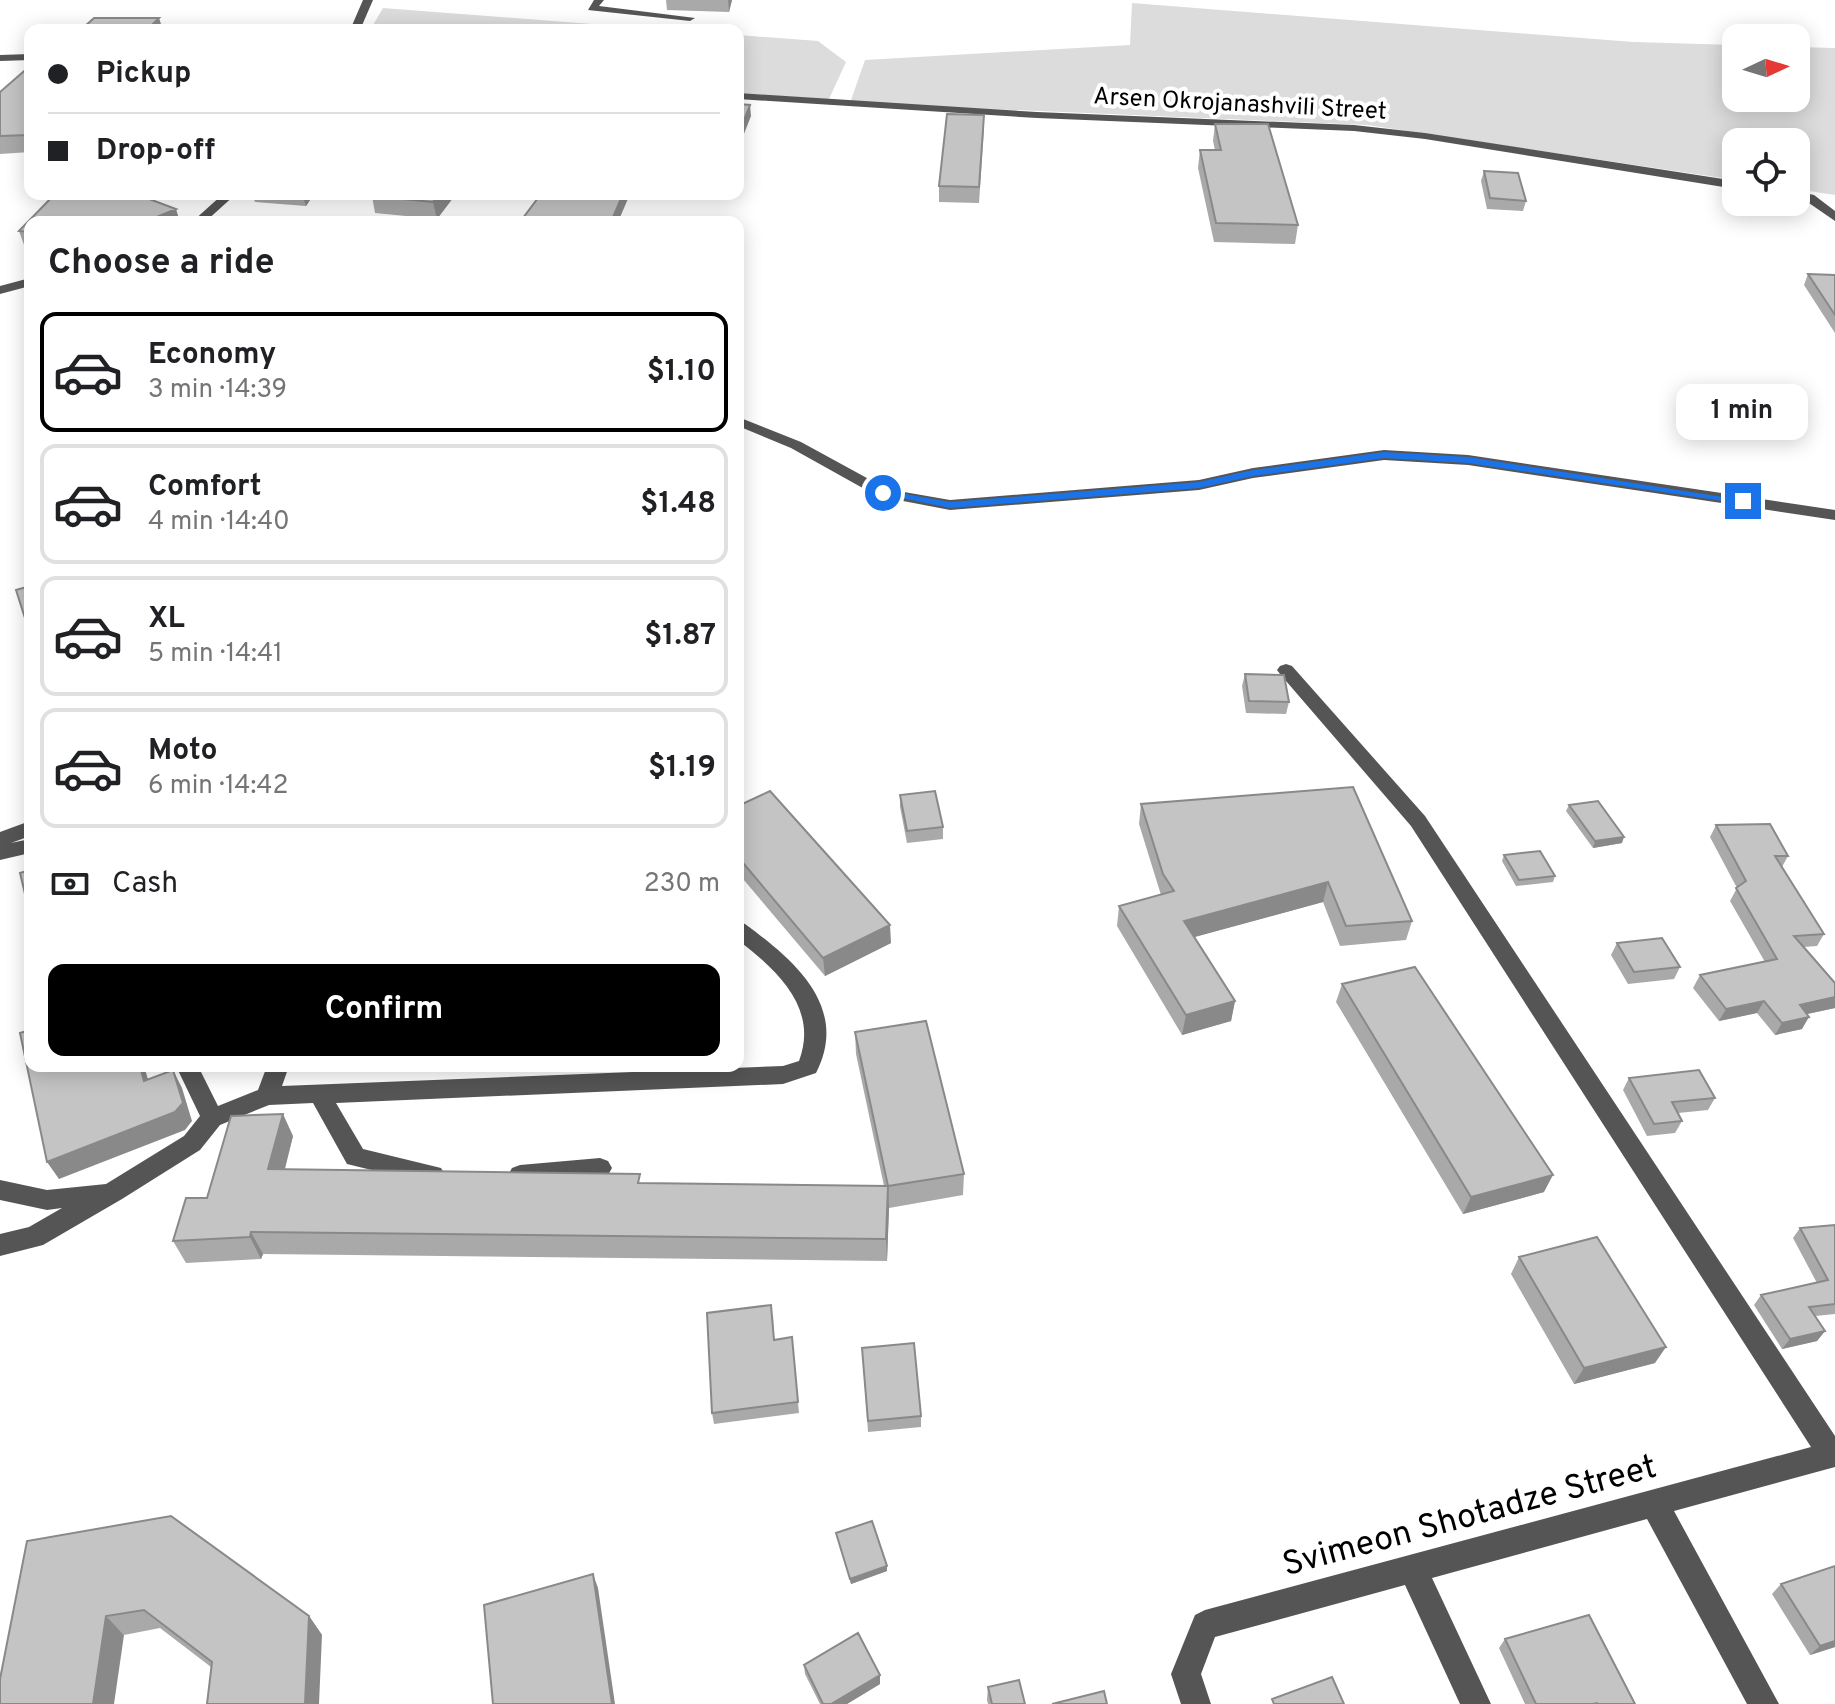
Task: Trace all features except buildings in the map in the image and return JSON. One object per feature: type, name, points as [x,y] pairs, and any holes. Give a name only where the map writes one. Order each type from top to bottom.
[{"type":"street","points":[[358,24],[368,0]]},
{"type":"street","points":[[599,0],[591,8],[690,18]]},
{"type":"street","points":[[0,58],[24,57]]},
{"type":"street","name":"Arsen Okrojanashvili Street","points":[[744,96],[1037,115],[1354,128],[1425,136],[1722,183]]},
{"type":"street","points":[[1810,198],[1835,217]]},
{"type":"street","points":[[205,216],[223,200]]},
{"type":"street","points":[[0,290],[24,284]]},
{"type":"street","points":[[744,423],[796,445],[883,493],[950,505],[1199,485],[1253,473],[1384,455],[1468,460],[1835,515]]},
{"type":"street","points":[[1286,670],[1418,821],[1833,1455]]},
{"type":"street","points":[[0,840],[24,830]]},
{"type":"street","points":[[0,853],[24,847]]},
{"type":"street","points":[[0,1245],[34,1237],[192,1143],[212,1118],[267,1096],[783,1075],[808,1067],[818,1030],[806,997],[771,954],[744,934]]},
{"type":"street","points":[[190,1072],[212,1118]]},
{"type":"street","points":[[267,1096],[276,1072]]},
{"type":"street","points":[[319,1094],[355,1157],[399,1169],[462,1178]]},
{"type":"street","points":[[500,1177],[600,1168]]},
{"type":"street","points":[[0,1190],[47,1200],[113,1192]]},
{"type":"street","name":"Svimeon Shotadze Street","points":[[1196,1704],[1186,1674],[1205,1625],[1833,1455]]},
{"type":"street","points":[[1654,1503],[1764,1704]]},
{"type":"street","points":[[1413,1569],[1476,1704]]},
{"type":"shaded area","points":[[1132,3],[1633,42],[1722,45],[1722,112],[1810,112],[1810,47],[1835,48],[1835,195],[1810,191],[1810,128],[1722,128],[1722,178],[1367,125],[850,103],[865,60],[1130,45]]},
{"type":"shaded area","points":[[383,8],[591,24],[374,24]]},
{"type":"shaded area","points":[[744,35],[818,41],[846,62],[829,99],[744,94]]},
{"type":"route","points":[[883,493],[950,505],[1199,485],[1253,473],[1384,455],[1468,460],[1743,501]]}]
